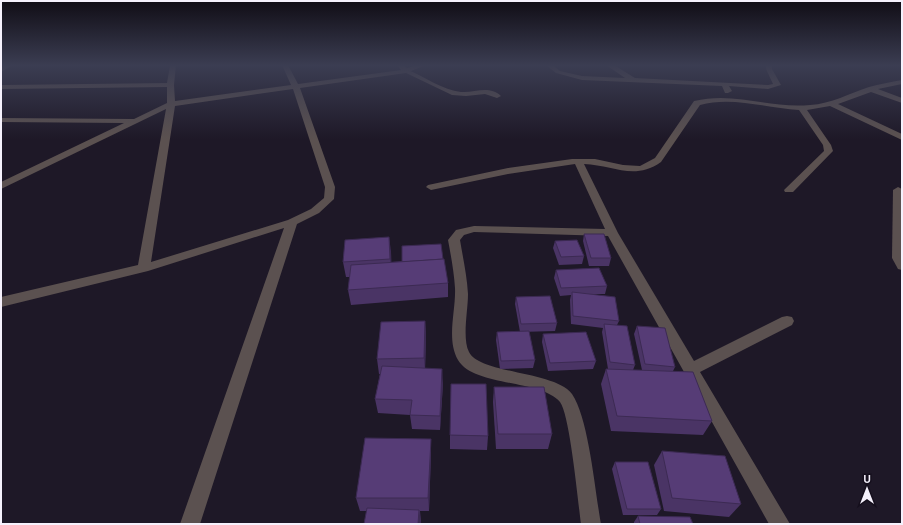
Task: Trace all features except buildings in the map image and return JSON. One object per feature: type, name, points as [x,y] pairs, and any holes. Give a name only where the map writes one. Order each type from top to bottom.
[{"type":"street","points":[[144,268],[171,104],[170,90]]},
{"type":"street","points":[[1,186],[171,104],[278,90]]},
{"type":"street","points":[[1,302],[144,268],[292,222],[315,211],[329,198],[330,188],[297,90]]},
{"type":"street","points":[[447,90],[455,93],[468,94],[484,91],[497,96]]},
{"type":"street","points":[[727,90],[730,94],[729,100]]},
{"type":"street","points":[[431,187],[516,170],[578,161],[594,161],[639,170],[651,166],[658,160],[697,103],[710,99],[802,108],[832,104],[869,90]]},
{"type":"street","points":[[871,90],[902,102]]},
{"type":"street","points":[[832,104],[902,137]]},
{"type":"street","points":[[789,190],[829,151],[827,145],[802,108]]},
{"type":"street","points":[[1,120],[135,121]]},
{"type":"street","points":[[578,161],[612,233],[692,369],[780,524]]},
{"type":"street","points":[[898,190],[898,258],[902,266]]},
{"type":"street","points":[[190,524],[292,222]]},
{"type":"street","points":[[591,524],[573,414],[566,397],[549,387],[479,367],[465,359],[460,347],[461,289],[454,240],[460,232],[474,229],[612,233]]},
{"type":"street","points":[[692,369],[788,321]]}]
